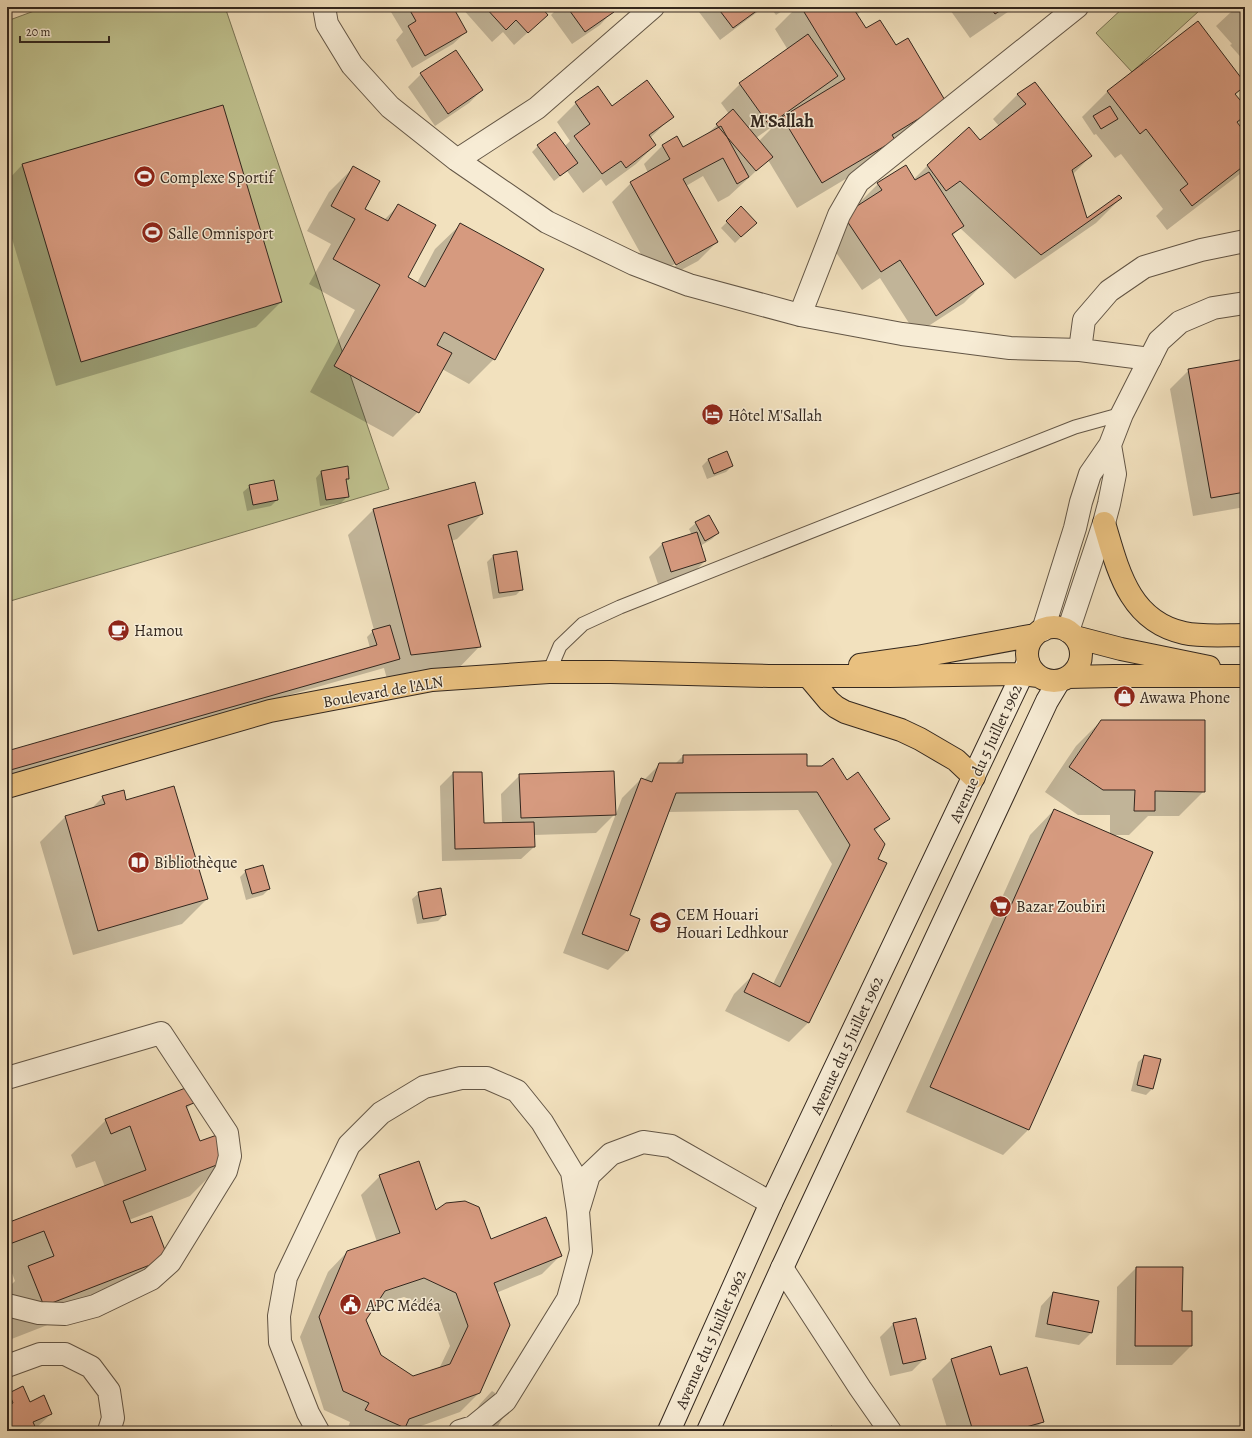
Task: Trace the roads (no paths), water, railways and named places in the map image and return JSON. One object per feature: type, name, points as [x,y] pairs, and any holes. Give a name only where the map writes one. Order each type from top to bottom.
[{"type":"main road","points":[[1104,523],[1112,551],[1129,594],[1144,612],[1163,626],[1184,633],[1245,635]]},
{"type":"main road","points":[[769,676],[917,657],[1039,632],[1051,627],[1060,628],[1072,634],[1120,649],[1245,675]]},
{"type":"main road","points":[[1029,671],[1027,652],[1029,643],[1039,632]]},
{"type":"main road","points":[[1063,679],[1076,670],[1081,659],[1080,648],[1072,634]]},
{"type":"main road","points":[[769,676],[1029,671],[1048,681],[1114,676],[1245,675]]},
{"type":"main road","name":"Boulevard de l'ALN","points":[[7,787],[270,711],[432,680],[549,672],[769,676]]},
{"type":"main road","points":[[808,676],[836,707],[845,712],[901,730],[920,738],[956,760],[974,777]]},
{"type":"street","points":[[324,7],[327,24],[352,65],[390,107],[457,160],[547,222],[634,264],[688,285],[800,315],[909,335],[1010,348],[1080,350],[1150,359]]},
{"type":"street","points":[[457,160],[537,108],[653,7]]},
{"type":"street","points":[[800,315],[839,215],[858,182],[1077,7]]},
{"type":"street","points":[[1080,350],[1084,320],[1109,291],[1144,267],[1201,250],[1245,242]]},
{"type":"street","points":[[1039,632],[1075,528],[1090,474],[1110,445],[1122,414],[1159,341],[1180,322],[1213,308],[1245,303]]},
{"type":"street","points":[[1072,634],[1104,523],[1115,474],[1110,445]]},
{"type":"street","name":"Avenue du 5 Juillet 1962","points":[[669,1431],[771,1203],[974,777],[1029,671]]},
{"type":"street","points":[[708,1431],[782,1268],[1040,715],[1063,679]]},
{"type":"street","points":[[7,1078],[161,1033],[227,1133],[230,1156],[226,1171],[170,1262],[151,1279],[95,1306],[65,1314],[39,1313],[7,1306]]},
{"type":"street","points":[[318,1431],[308,1413],[280,1342],[278,1316],[286,1277],[349,1145],[381,1113],[424,1087],[461,1078],[487,1078],[517,1091],[542,1122],[572,1172],[578,1211],[581,1251],[568,1300],[505,1401],[473,1426],[460,1431]]},
{"type":"street","points":[[578,1211],[589,1175],[612,1154],[643,1142],[671,1146],[771,1203]]},
{"type":"street","points":[[782,1268],[860,1388],[890,1431]]},
{"type":"street","points":[[7,1366],[40,1354],[65,1354],[91,1367],[109,1391],[113,1418],[109,1431]]},
{"type":"lane","points":[[549,672],[560,646],[583,624],[620,607],[1075,427],[1122,414]]},
{"type":"place","name":"Complexe Sportif","points":[[145,177]]},
{"type":"place","name":"Salle Omnisport","points":[[152,233]]},
{"type":"place","name":"Hôtel M'Sallah","points":[[712,415]]},
{"type":"place","name":"Hamou","points":[[119,630]]},
{"type":"place","name":"Awawa Phone","points":[[1124,697]]},
{"type":"place","name":"Bibliothèque","points":[[138,862]]},
{"type":"place","name":"Bazar Zoubiri","points":[[1001,906]]},
{"type":"place","name":"CEM Houari Houari Ledhkour","points":[[660,923]]},
{"type":"place","name":"APC Médéa","points":[[350,1305]]},
{"type":"district","name":"M'Sallah","points":[[782,121]]}]
